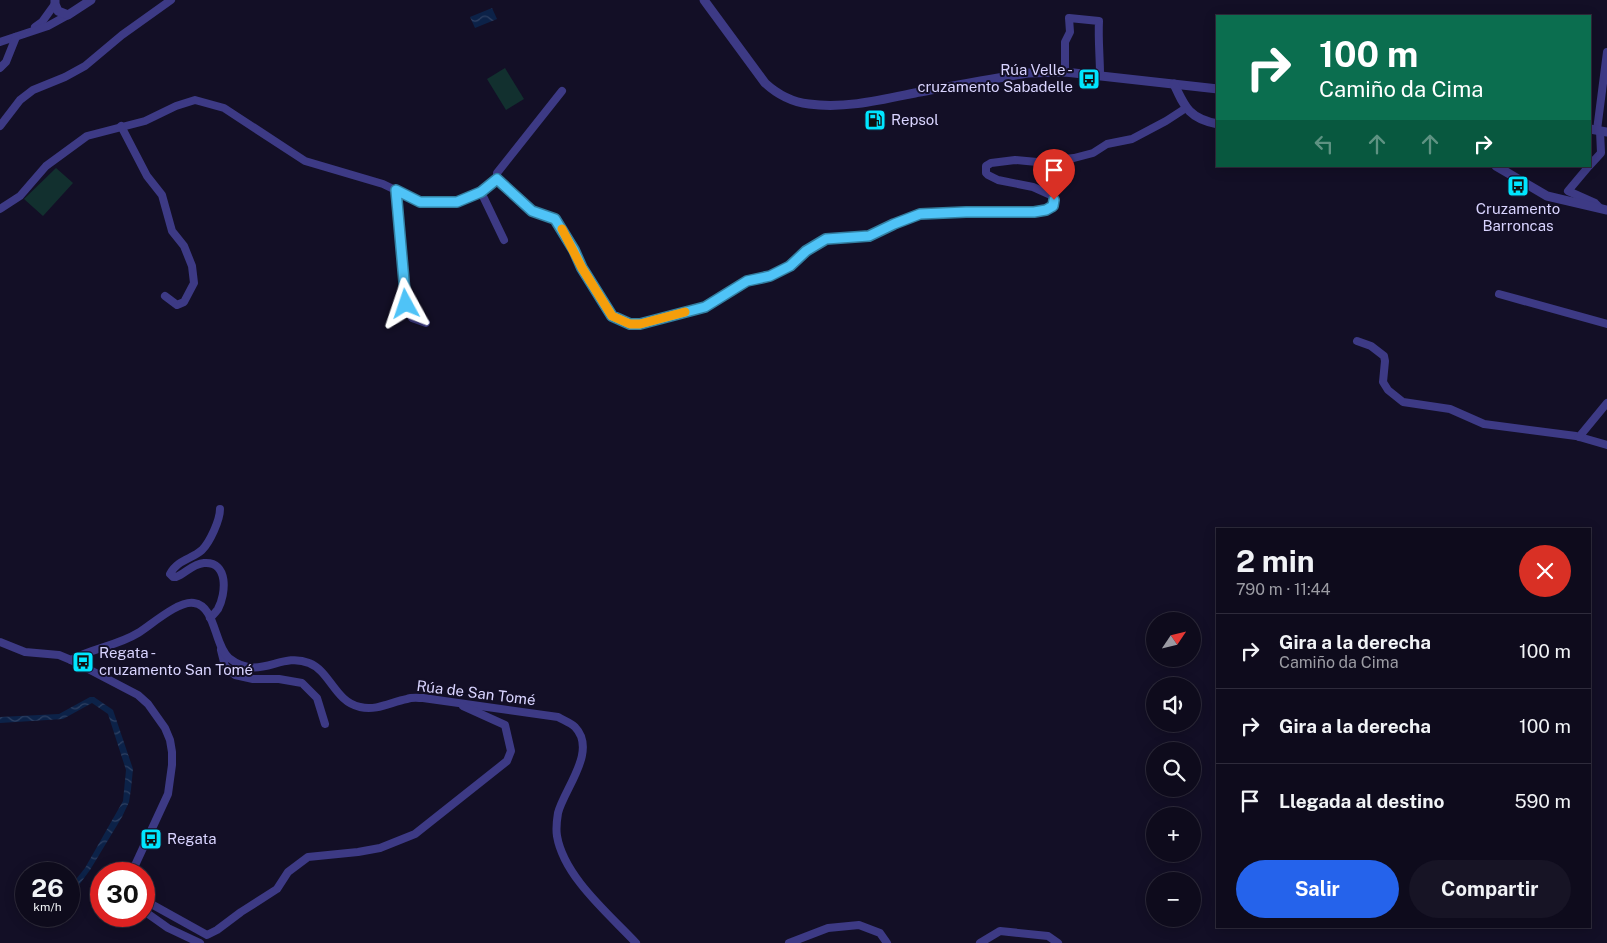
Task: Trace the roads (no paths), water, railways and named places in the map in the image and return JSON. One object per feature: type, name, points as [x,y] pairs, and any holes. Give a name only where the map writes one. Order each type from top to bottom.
[{"type":"street","points":[[72,13],[78,4],[78,0]]},
{"type":"street","points":[[0,42],[48,26],[91,0]]},
{"type":"street","points":[[0,126],[20,100],[34,90],[85,66],[122,35],[170,0]]},
{"type":"street","points":[[704,0],[765,83],[782,97],[796,102],[823,106],[863,102],[1028,73],[1065,72],[1216,89]]},
{"type":"street","points":[[55,2],[58,11],[72,13]]},
{"type":"street","points":[[32,30],[42,22],[55,2]]},
{"type":"street","points":[[1065,72],[1065,42],[1070,32],[1070,18],[1099,21],[1100,75]]},
{"type":"street","points":[[0,68],[6,62],[16,37]]},
{"type":"street","points":[[1591,164],[1601,153],[1598,130],[1605,87],[1607,52]]},
{"type":"street","points":[[1174,84],[1186,108],[1192,115],[1216,123]]},
{"type":"street","points":[[562,91],[497,173],[497,179],[532,211],[555,219],[574,250],[582,268],[612,316],[630,324],[640,324],[705,307],[747,281],[770,276],[790,266],[806,251],[826,239],[869,236],[920,214],[1034,212],[1046,210],[1054,204],[1053,196],[1033,187],[992,177],[986,172],[986,166],[991,163],[1015,160],[1038,162],[1074,158],[1093,153],[1107,144],[1132,139],[1186,108]]},
{"type":"street","points":[[0,208],[20,196],[46,166],[87,136],[145,121],[176,106],[195,100],[224,108],[306,161],[365,178],[420,202],[457,202],[481,192],[497,179]]},
{"type":"street","points":[[121,126],[147,176],[162,195],[172,231],[184,246],[192,266],[194,283],[184,302],[177,305],[165,296]]},
{"type":"street","points":[[1498,167],[1546,196],[1603,209]]},
{"type":"street","points":[[1588,167],[1568,191],[1596,203],[1603,209]]},
{"type":"street","points":[[396,190],[406,304],[412,318],[426,323]]},
{"type":"street","points":[[481,192],[504,240]]},
{"type":"street","points":[[1499,294],[1607,324]]},
{"type":"street","points":[[1357,341],[1370,346],[1384,356],[1383,382],[1388,390],[1403,402],[1450,409],[1484,424],[1579,437],[1607,445]]},
{"type":"street","points":[[1579,437],[1607,403]]},
{"type":"street","points":[[210,618],[218,609],[223,594],[224,583],[217,566],[206,563],[194,566],[176,578],[170,574],[173,568],[182,561],[203,549],[212,536],[220,509]]},
{"type":"street","name":"Rúa de San Tomé","points":[[71,660],[82,654],[120,642],[189,602],[203,607],[210,618],[227,657],[250,668],[260,668],[286,661],[299,660],[310,663],[320,670],[336,691],[348,702],[358,707],[371,708],[409,698],[423,698],[558,717],[575,727],[583,743],[581,761],[558,813],[557,836],[565,859],[577,881],[636,943]]},
{"type":"street","points":[[0,642],[26,652],[59,655],[71,660],[138,695],[156,714],[170,740],[172,765],[168,794],[137,862]]},
{"type":"street","points":[[220,642],[225,666],[235,675],[253,679],[279,679],[302,683],[317,698],[325,724]]},
{"type":"street","points":[[155,906],[207,935],[276,889],[288,872],[308,857],[380,848],[415,834],[507,761],[511,751],[505,724],[454,702]]},
{"type":"street","points":[[155,919],[168,928],[200,943]]},
{"type":"street","points":[[789,943],[828,928],[859,925],[880,933],[887,943]]},
{"type":"street","points":[[980,943],[1000,931],[1048,936],[1058,943]]},
{"type":"water","points":[[492,8],[497,19],[475,28],[470,17]]},
{"type":"water","points":[[90,697],[94,697],[113,710],[133,769],[129,802],[95,862],[90,862],[90,870],[80,884],[80,874],[123,801],[126,770],[108,714],[92,703],[63,719],[0,723],[0,717],[59,714]]},
{"type":"place","name":"Rúa Velle - cruzamento Sabadelle","points":[[1089,79]]},
{"type":"place","name":"Repsol","points":[[875,120]]},
{"type":"place","name":"Cruzamento Barroncas","points":[[1518,186]]},
{"type":"place","name":"Regata - cruzamento San Tomé","points":[[83,662]]},
{"type":"place","name":"Regata","points":[[151,839]]}]
